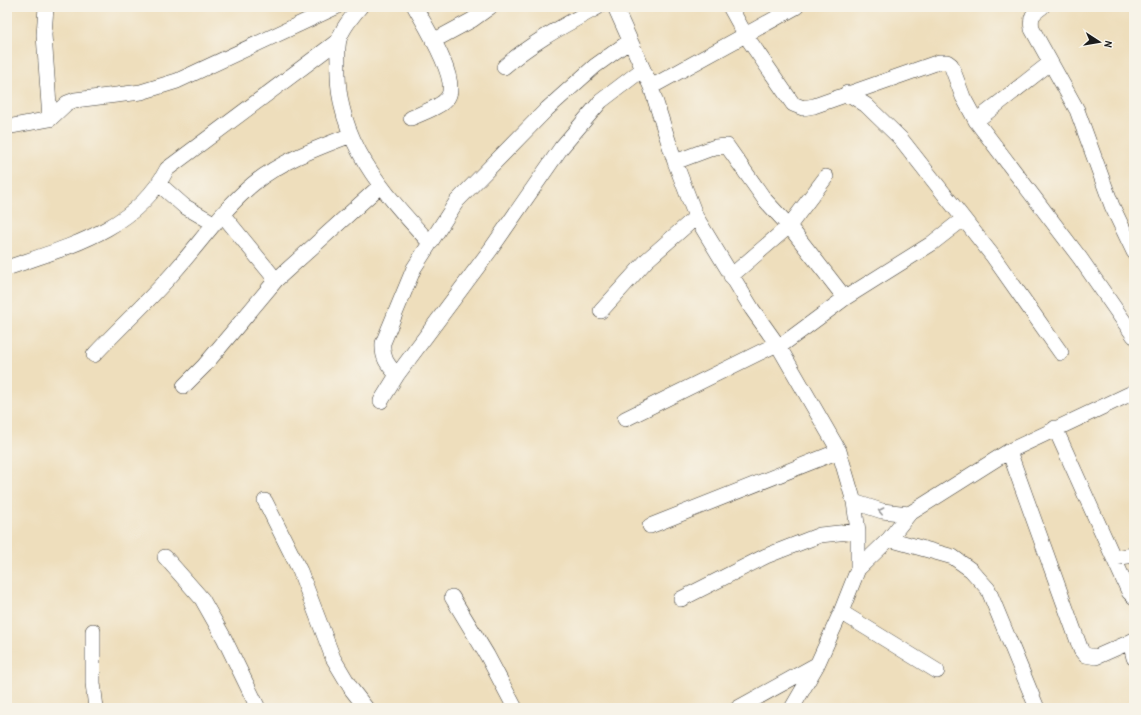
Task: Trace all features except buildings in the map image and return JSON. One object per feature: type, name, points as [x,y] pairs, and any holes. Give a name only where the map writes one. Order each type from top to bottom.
[{"type":"street","points":[[46,7],[44,35],[50,119]]},
{"type":"street","points":[[7,127],[50,119],[67,103],[75,100],[141,92],[177,81],[336,7]]},
{"type":"street","points":[[7,268],[90,238],[127,216],[142,205],[160,184],[167,169],[339,40],[349,21],[360,7]]},
{"type":"street","points":[[411,118],[442,104],[448,98],[451,90],[450,79],[433,41],[415,7]]},
{"type":"street","points":[[433,41],[472,20],[490,7]]},
{"type":"street","points":[[504,68],[520,52],[598,7]]},
{"type":"street","points":[[615,7],[651,87],[675,162],[696,217],[731,276],[778,346],[839,451],[854,502],[858,530],[858,569],[842,612],[817,665],[792,708]]},
{"type":"street","points":[[730,7],[746,36],[793,104],[803,108],[814,106],[847,93],[939,62],[946,62],[951,65],[963,97],[976,120],[1080,258],[1134,336]]},
{"type":"street","points":[[651,87],[746,36],[796,7]]},
{"type":"street","points":[[1042,7],[1033,13],[1030,19],[1032,28],[1076,110],[1087,136],[1098,171],[1130,236],[1134,252]]},
{"type":"street","points":[[339,40],[338,74],[340,101],[351,135],[361,159],[380,186],[430,243]]},
{"type":"street","points":[[397,376],[385,362],[382,354],[383,343],[404,288],[414,268],[457,201],[547,109],[594,66],[630,41]]},
{"type":"street","points":[[976,120],[1050,63]]},
{"type":"street","points":[[381,401],[397,376],[491,249],[561,148],[601,101],[642,69]]},
{"type":"street","points":[[847,93],[866,105],[901,139],[992,255],[1061,353]]},
{"type":"street","points":[[94,355],[173,274],[219,220],[254,184],[277,168],[305,154],[351,135]]},
{"type":"street","points":[[675,162],[715,147],[728,146],[765,200],[789,226],[845,298]]},
{"type":"street","points":[[731,276],[789,226],[826,177]]},
{"type":"street","points":[[160,184],[184,206],[219,220],[276,280]]},
{"type":"street","points":[[184,386],[204,366],[276,280],[380,186]]},
{"type":"street","points":[[601,310],[647,260],[696,217]]},
{"type":"street","points":[[625,418],[778,346],[845,298],[931,244],[963,219]]},
{"type":"street","points":[[858,569],[889,539],[909,514],[1009,451],[1134,392]]},
{"type":"street","points":[[1056,428],[1129,592],[1134,597]]},
{"type":"street","points":[[650,526],[839,451]]},
{"type":"street","points":[[1009,451],[1081,650],[1085,655],[1096,657],[1132,641],[1134,658]]},
{"type":"street","points":[[265,501],[302,576],[333,658],[352,690],[366,708]]},
{"type":"street","points":[[854,502],[882,511],[909,514]]},
{"type":"street","points":[[681,599],[766,556],[820,534],[858,530]]},
{"type":"street","points":[[889,539],[953,557],[971,570],[988,589],[1037,708]]},
{"type":"street","points":[[1114,558],[1134,555]]},
{"type":"street","points":[[166,557],[202,599],[224,638],[258,708]]},
{"type":"street","points":[[452,597],[488,655],[515,708]]},
{"type":"street","points":[[842,612],[937,671]]},
{"type":"street","points":[[93,631],[93,683],[96,708]]},
{"type":"street","points":[[738,708],[817,665]]}]
